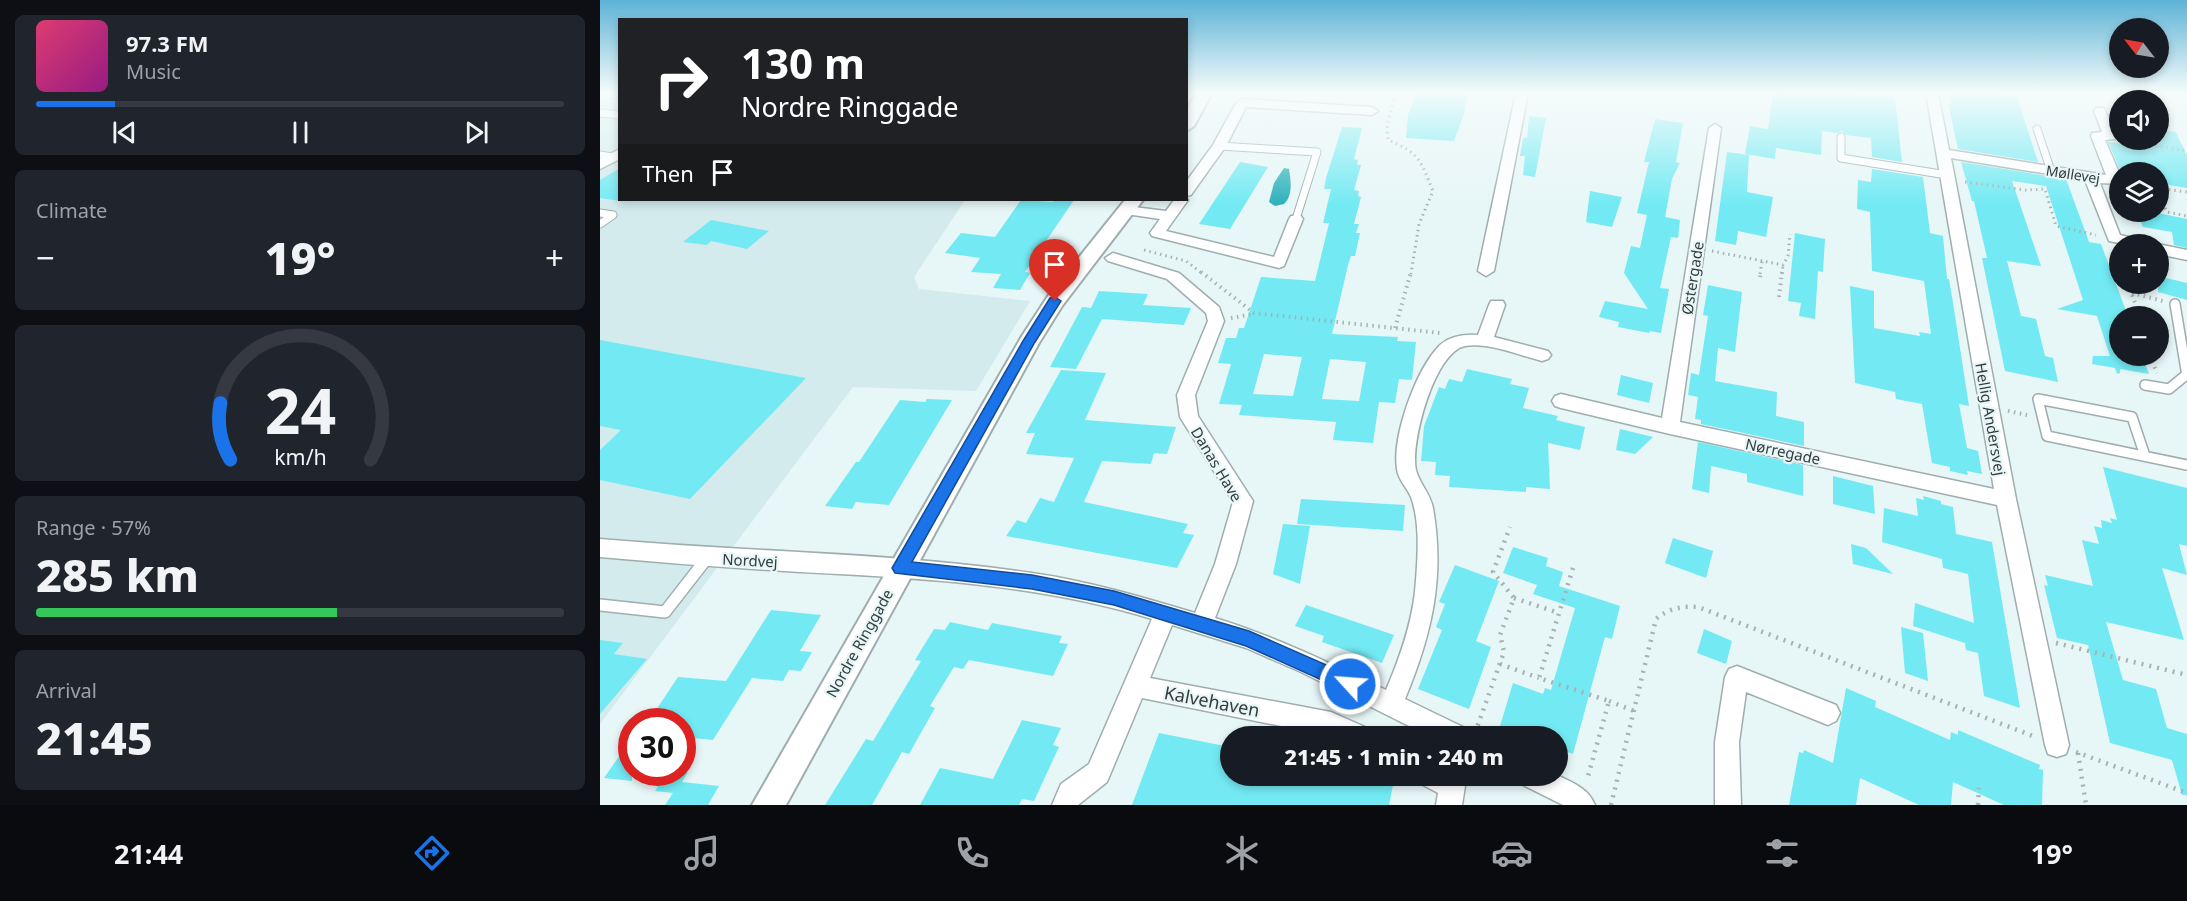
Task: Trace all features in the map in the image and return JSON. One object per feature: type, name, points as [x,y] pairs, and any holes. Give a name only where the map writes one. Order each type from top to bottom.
[{"type":"street","points":[[1188,189],[1220,146],[1228,131]]},
{"type":"street","points":[[1486,271],[1514,131]]},
{"type":"street","name":"Østergade","points":[[1670,427],[1715,131]]},
{"type":"street","name":"Hellig Andersvej","points":[[1936,131],[1947,177],[2006,499],[2057,745]]},
{"type":"street","name":"Møllevej","points":[[1942,153],[2115,181],[2097,136],[2110,136],[2108,131]]},
{"type":"street","points":[[600,165],[611,155]]},
{"type":"street","points":[[2091,177],[2111,234]]},
{"type":"street","points":[[1180,201],[1157,233],[1279,263],[1296,219]]},
{"type":"street","name":"Nordre Ringgade","points":[[768,805],[1029,341],[1055,301],[1130,205],[1169,216]]},
{"type":"street","points":[[2169,251],[2187,255]]},
{"type":"street","name":"Danas Have","points":[[1113,258],[1173,276],[1213,310],[1216,321],[1186,395],[1189,417],[1243,501],[1220,586],[1201,624]]},
{"type":"street","points":[[1477,341],[1497,305]]},
{"type":"street","points":[[1391,705],[1417,643],[1425,600],[1427,560],[1422,499],[1406,470],[1408,435],[1427,377],[1443,352],[1455,342],[1477,341],[1542,355]]},
{"type":"street","name":"Nørregade","points":[[1561,401],[1670,427],[2006,499]]},
{"type":"street","name":"Nordvej","points":[[600,548],[707,558],[900,568],[1032,582],[1114,598],[1249,639],[1309,664],[1434,726]]},
{"type":"street","points":[[1065,805],[1070,792],[1098,774],[1166,613]]},
{"type":"street","points":[[1728,805],[1727,742],[1737,677],[1828,713]]},
{"type":"street","name":"Kalvehaven","points":[[1135,686],[1335,726]]},
{"type":"street","points":[[1449,805],[1452,786]]},
{"type":"street","points":[[1552,786],[1582,804]]},
{"type":"lane","points":[[2038,131],[2051,171]]},
{"type":"lane","points":[[1841,137],[1841,158],[1947,177]]},
{"type":"lane","points":[[1220,146],[1317,152],[1296,219]]},
{"type":"lane","points":[[600,213],[613,215],[600,224]]},
{"type":"lane","points":[[2145,385],[2169,389],[2187,376],[2175,304]]},
{"type":"lane","points":[[2145,456],[2132,417],[2038,399],[2047,436],[2187,465]]},
{"type":"lane","points":[[600,605],[665,612],[707,558]]},
{"type":"path","points":[[1387,131],[1388,140],[1418,154],[1424,163],[1433,191],[1419,224],[1411,273],[1394,328]]},
{"type":"path","points":[[2169,148],[2187,151]]},
{"type":"path","points":[[1947,177],[2025,190],[2044,189],[2056,226],[2109,244]]},
{"type":"path","points":[[2169,190],[2187,192]]},
{"type":"path","points":[[2169,212],[2187,216]]},
{"type":"path","points":[[1779,297],[1784,260],[1788,256],[1790,234]]},
{"type":"path","points":[[1103,238],[1186,261],[1254,314],[1460,335],[1477,341]]},
{"type":"path","points":[[1697,248],[1783,266]]},
{"type":"path","points":[[1760,277],[1762,261]]},
{"type":"path","points":[[1989,407],[2042,418]]},
{"type":"path","points":[[1510,527],[1493,572],[1514,598],[1559,613]]},
{"type":"path","points":[[1539,678],[1573,568]]},
{"type":"path","points":[[1478,726],[1504,651],[1500,635],[1514,598]]},
{"type":"path","points":[[1611,805],[1656,619],[1663,612],[1673,608],[1698,607],[2187,793]]},
{"type":"path","points":[[2034,637],[2187,675]]},
{"type":"path","points":[[1500,664],[1634,711]]},
{"type":"path","points":[[1582,804],[1609,701]]},
{"type":"path","points":[[2078,753],[2086,805]]},
{"type":"path","points":[[1978,805],[1979,788]]},
{"type":"shaded area","points":[[600,131],[618,131],[618,201],[964,201],[914,277],[919,289],[1030,301],[976,391],[853,387],[600,724]]},
{"type":"water","points":[[1284,168],[1289,169],[1290,192],[1284,204],[1275,206],[1269,202],[1274,183]]},
{"type":"building","points":[[1341,131],[1361,131],[1354,159],[1358,160],[1357,165],[1361,165],[1354,190],[1359,191],[1358,196],[1361,197],[1354,224],[1359,224],[1356,233],[1360,233],[1355,256],[1351,256],[1348,265],[1332,334],[1398,337],[1397,341],[1416,342],[1412,380],[1399,379],[1395,403],[1379,402],[1373,443],[1333,440],[1336,422],[1239,415],[1242,405],[1219,404],[1231,364],[1218,363],[1226,338],[1236,338],[1239,328],[1244,328],[1261,277],[1315,281],[1329,223],[1323,223],[1331,189],[1324,189]],"holes":[[[1264,354],[1302,357],[1293,396],[1253,394]],[[1330,359],[1366,362],[1359,401],[1322,399]]]},
{"type":"building","points":[[1407,131],[1458,131],[1454,141],[1406,138]]},
{"type":"building","points":[[1528,131],[1544,131],[1535,177],[1523,175],[1525,156],[1520,156],[1523,138],[1527,138]]},
{"type":"building","points":[[1652,131],[1682,131],[1676,162],[1680,163],[1672,179],[1665,217],[1680,220],[1678,238],[1671,237],[1660,288],[1669,289],[1661,333],[1618,327],[1619,322],[1599,317],[1605,301],[1648,309],[1624,273],[1631,246],[1640,248],[1647,215],[1637,213],[1649,162],[1644,162]]},
{"type":"building","points":[[1749,131],[1899,131],[1902,162],[1872,157],[1871,138],[1846,135],[1842,131],[1837,133],[1822,131],[1821,155],[1776,148],[1775,159],[1745,154]]},
{"type":"building","points":[[1954,131],[2028,131],[2038,162],[1958,149]]},
{"type":"building","points":[[2169,131],[2176,132],[2187,155],[2187,188],[2169,185],[2169,162],[2117,162],[2111,150],[2169,150]]},
{"type":"building","points":[[1727,152],[1749,155],[1747,192],[1773,197],[1766,237],[1738,231],[1736,245],[1715,241]]},
{"type":"building","points":[[1240,162],[1268,167],[1230,229],[1199,224]]},
{"type":"building","points":[[1961,162],[2066,179],[2089,242],[2101,244],[2109,265],[2109,294],[2120,294],[2124,306],[2109,306],[2109,353],[2097,316],[2057,309],[2083,300],[2046,186],[2012,181],[2041,266],[2007,261],[2021,316],[2036,319],[2045,356],[2053,358],[2058,382],[2005,371],[1982,258],[1987,258],[1974,201],[1972,201]]},
{"type":"building","points":[[618,169],[618,201],[600,198],[600,180]]},
{"type":"building","points":[[1872,169],[1923,177],[1930,233],[1943,236],[1947,279],[1949,279],[1969,406],[1959,404],[1967,448],[1978,451],[1982,474],[1967,471],[1968,475],[1950,471],[1950,467],[1932,463],[1922,404],[1896,399],[1895,392],[1855,383],[1850,286],[1874,291],[1874,328],[1920,336],[1919,332],[1931,334],[1924,281],[1872,271],[1870,212],[1857,209],[1858,180],[1871,182]]},
{"type":"building","points":[[1590,191],[1622,197],[1612,227],[1586,222]]},
{"type":"building","points":[[1020,201],[1073,201],[1025,272],[1030,273],[1020,290],[993,288],[1001,274],[971,272],[980,258],[945,253],[961,233],[995,237]]},
{"type":"building","points":[[2169,215],[2187,219],[2187,248],[2174,245],[2172,232],[2143,227],[2141,222],[2169,222]]},
{"type":"building","points":[[711,220],[769,231],[747,249],[711,241],[707,245],[683,242]]},
{"type":"building","points":[[1795,233],[1825,239],[1823,272],[1818,271],[1815,319],[1799,316],[1801,303],[1788,301]]},
{"type":"building","points":[[2169,279],[2187,283],[2187,300],[2165,294],[2169,294]]},
{"type":"building","points":[[1708,285],[1742,292],[1735,352],[1718,348],[1715,381],[1777,392],[1776,416],[1804,422],[1804,446],[1701,424],[1701,420],[1695,419],[1698,397],[1688,395],[1691,373],[1699,375],[1708,316],[1703,315]]},
{"type":"building","points":[[1099,291],[1148,294],[1143,305],[1191,308],[1184,325],[1102,319],[1076,369],[1050,367],[1082,307],[1091,308]]},
{"type":"building","points":[[600,340],[806,378],[690,499],[600,480],[600,450],[621,430],[600,426]]},
{"type":"building","points":[[2093,356],[2109,356],[2109,366],[2146,366],[2149,374],[2120,369],[2120,373],[2117,374],[2115,368],[2092,364]]},
{"type":"building","points":[[1467,369],[1512,379],[1510,384],[1529,388],[1523,408],[1558,416],[1556,420],[1585,427],[1580,450],[1548,443],[1550,489],[1526,487],[1526,492],[1449,487],[1450,476],[1435,475],[1436,462],[1421,461],[1424,426],[1439,387],[1445,389],[1449,379],[1462,382]]},
{"type":"building","points":[[1061,370],[1106,373],[1085,420],[1176,427],[1167,454],[1154,453],[1151,464],[1102,461],[1084,502],[1188,524],[1183,533],[1194,535],[1177,568],[1006,536],[1017,520],[1026,523],[1040,498],[1054,502],[1074,458],[1026,454],[1035,433],[1026,433]]},
{"type":"building","points":[[1621,375],[1653,383],[1649,403],[1617,395]]},
{"type":"building","points":[[927,399],[952,400],[889,505],[856,502],[852,509],[825,506],[856,462],[859,462],[900,400],[925,402]]},
{"type":"building","points":[[1620,429],[1653,437],[1635,454],[1616,450]]},
{"type":"building","points":[[1698,442],[1803,465],[1803,496],[1747,482],[1747,474],[1711,466],[1709,493],[1692,489]]},
{"type":"building","points":[[2103,467],[2187,488],[2187,546],[2179,544],[2187,575],[2162,568],[2184,640],[2106,622],[2123,680],[2156,689],[2167,728],[2187,734],[2187,795],[2182,795],[2172,760],[2110,743],[2088,645],[2057,638],[2044,585],[2048,586],[2045,575],[2093,586],[2082,540],[2099,544],[2094,526],[2102,528],[2101,520],[2112,523],[2110,518],[2117,520]]},
{"type":"building","points":[[1833,476],[1873,486],[1875,514],[1833,504]]},
{"type":"building","points":[[1923,496],[1953,507],[1956,534],[1992,542],[2020,708],[1984,696],[1978,653],[1966,650],[1965,643],[1913,626],[1915,603],[1974,623],[1968,574],[1943,568],[1942,559],[1882,542],[1884,508],[1918,516],[1916,498],[1924,500]]},
{"type":"building","points":[[1301,499],[1405,505],[1403,531],[1297,524]]},
{"type":"building","points":[[1283,524],[1310,526],[1300,584],[1273,574]]},
{"type":"building","points":[[1673,538],[1713,551],[1706,578],[1665,563]]},
{"type":"building","points":[[1851,544],[1866,548],[1893,574],[1853,564]]},
{"type":"building","points":[[1513,547],[1548,558],[1546,566],[1563,572],[1559,586],[1620,606],[1612,639],[1605,637],[1573,754],[1568,752],[1568,726],[1500,726],[1513,683],[1543,694],[1545,688],[1551,690],[1575,608],[1533,594],[1537,585],[1503,573]]},
{"type":"building","points":[[1455,565],[1499,581],[1476,641],[1491,647],[1469,709],[1418,689],[1442,630],[1436,627],[1445,604],[1439,602]]},
{"type":"building","points":[[1306,605],[1394,635],[1382,663],[1322,642],[1324,636],[1295,626]]},
{"type":"building","points":[[771,610],[821,615],[800,651],[812,652],[801,671],[789,670],[783,681],[752,678],[713,740],[696,738],[696,708],[657,708],[678,677],[726,681]]},
{"type":"building","points":[[950,622],[988,630],[992,623],[1062,636],[1059,643],[1068,644],[1053,676],[969,660],[963,669],[954,667],[930,706],[935,708],[909,754],[902,752],[872,805],[825,805],[866,739],[873,741],[921,661],[915,660],[934,629],[945,630]]},
{"type":"building","points":[[1901,627],[1923,633],[1928,681],[1905,673]]},
{"type":"building","points":[[1704,629],[1732,641],[1726,664],[1697,653]]},
{"type":"building","points":[[600,640],[623,643],[614,654],[647,659],[600,714]]},
{"type":"building","points":[[1846,688],[1876,701],[1875,707],[1950,740],[1951,732],[1958,735],[1958,730],[2040,765],[2039,769],[2043,770],[2042,805],[2004,805],[1953,782],[1951,805],[1919,805],[1860,778],[1856,805],[1789,805],[1799,752],[1803,753],[1804,750],[1833,763]]},
{"type":"building","points":[[1022,720],[1061,728],[1053,745],[1059,747],[1034,801],[1022,799],[1019,805],[920,805],[940,768],[993,779]]},
{"type":"building","points":[[1159,733],[1220,745],[1220,786],[1393,786],[1389,805],[1132,805]]},
{"type":"building","points":[[618,758],[618,780],[604,778]]},
{"type":"building","points":[[696,784],[719,786],[708,805],[665,805],[673,793],[655,791],[658,786],[696,786]]},
{"type":"route","points":[[1055,301],[1029,341],[900,568],[1032,582],[1114,598],[1249,639],[1350,684]]}]
